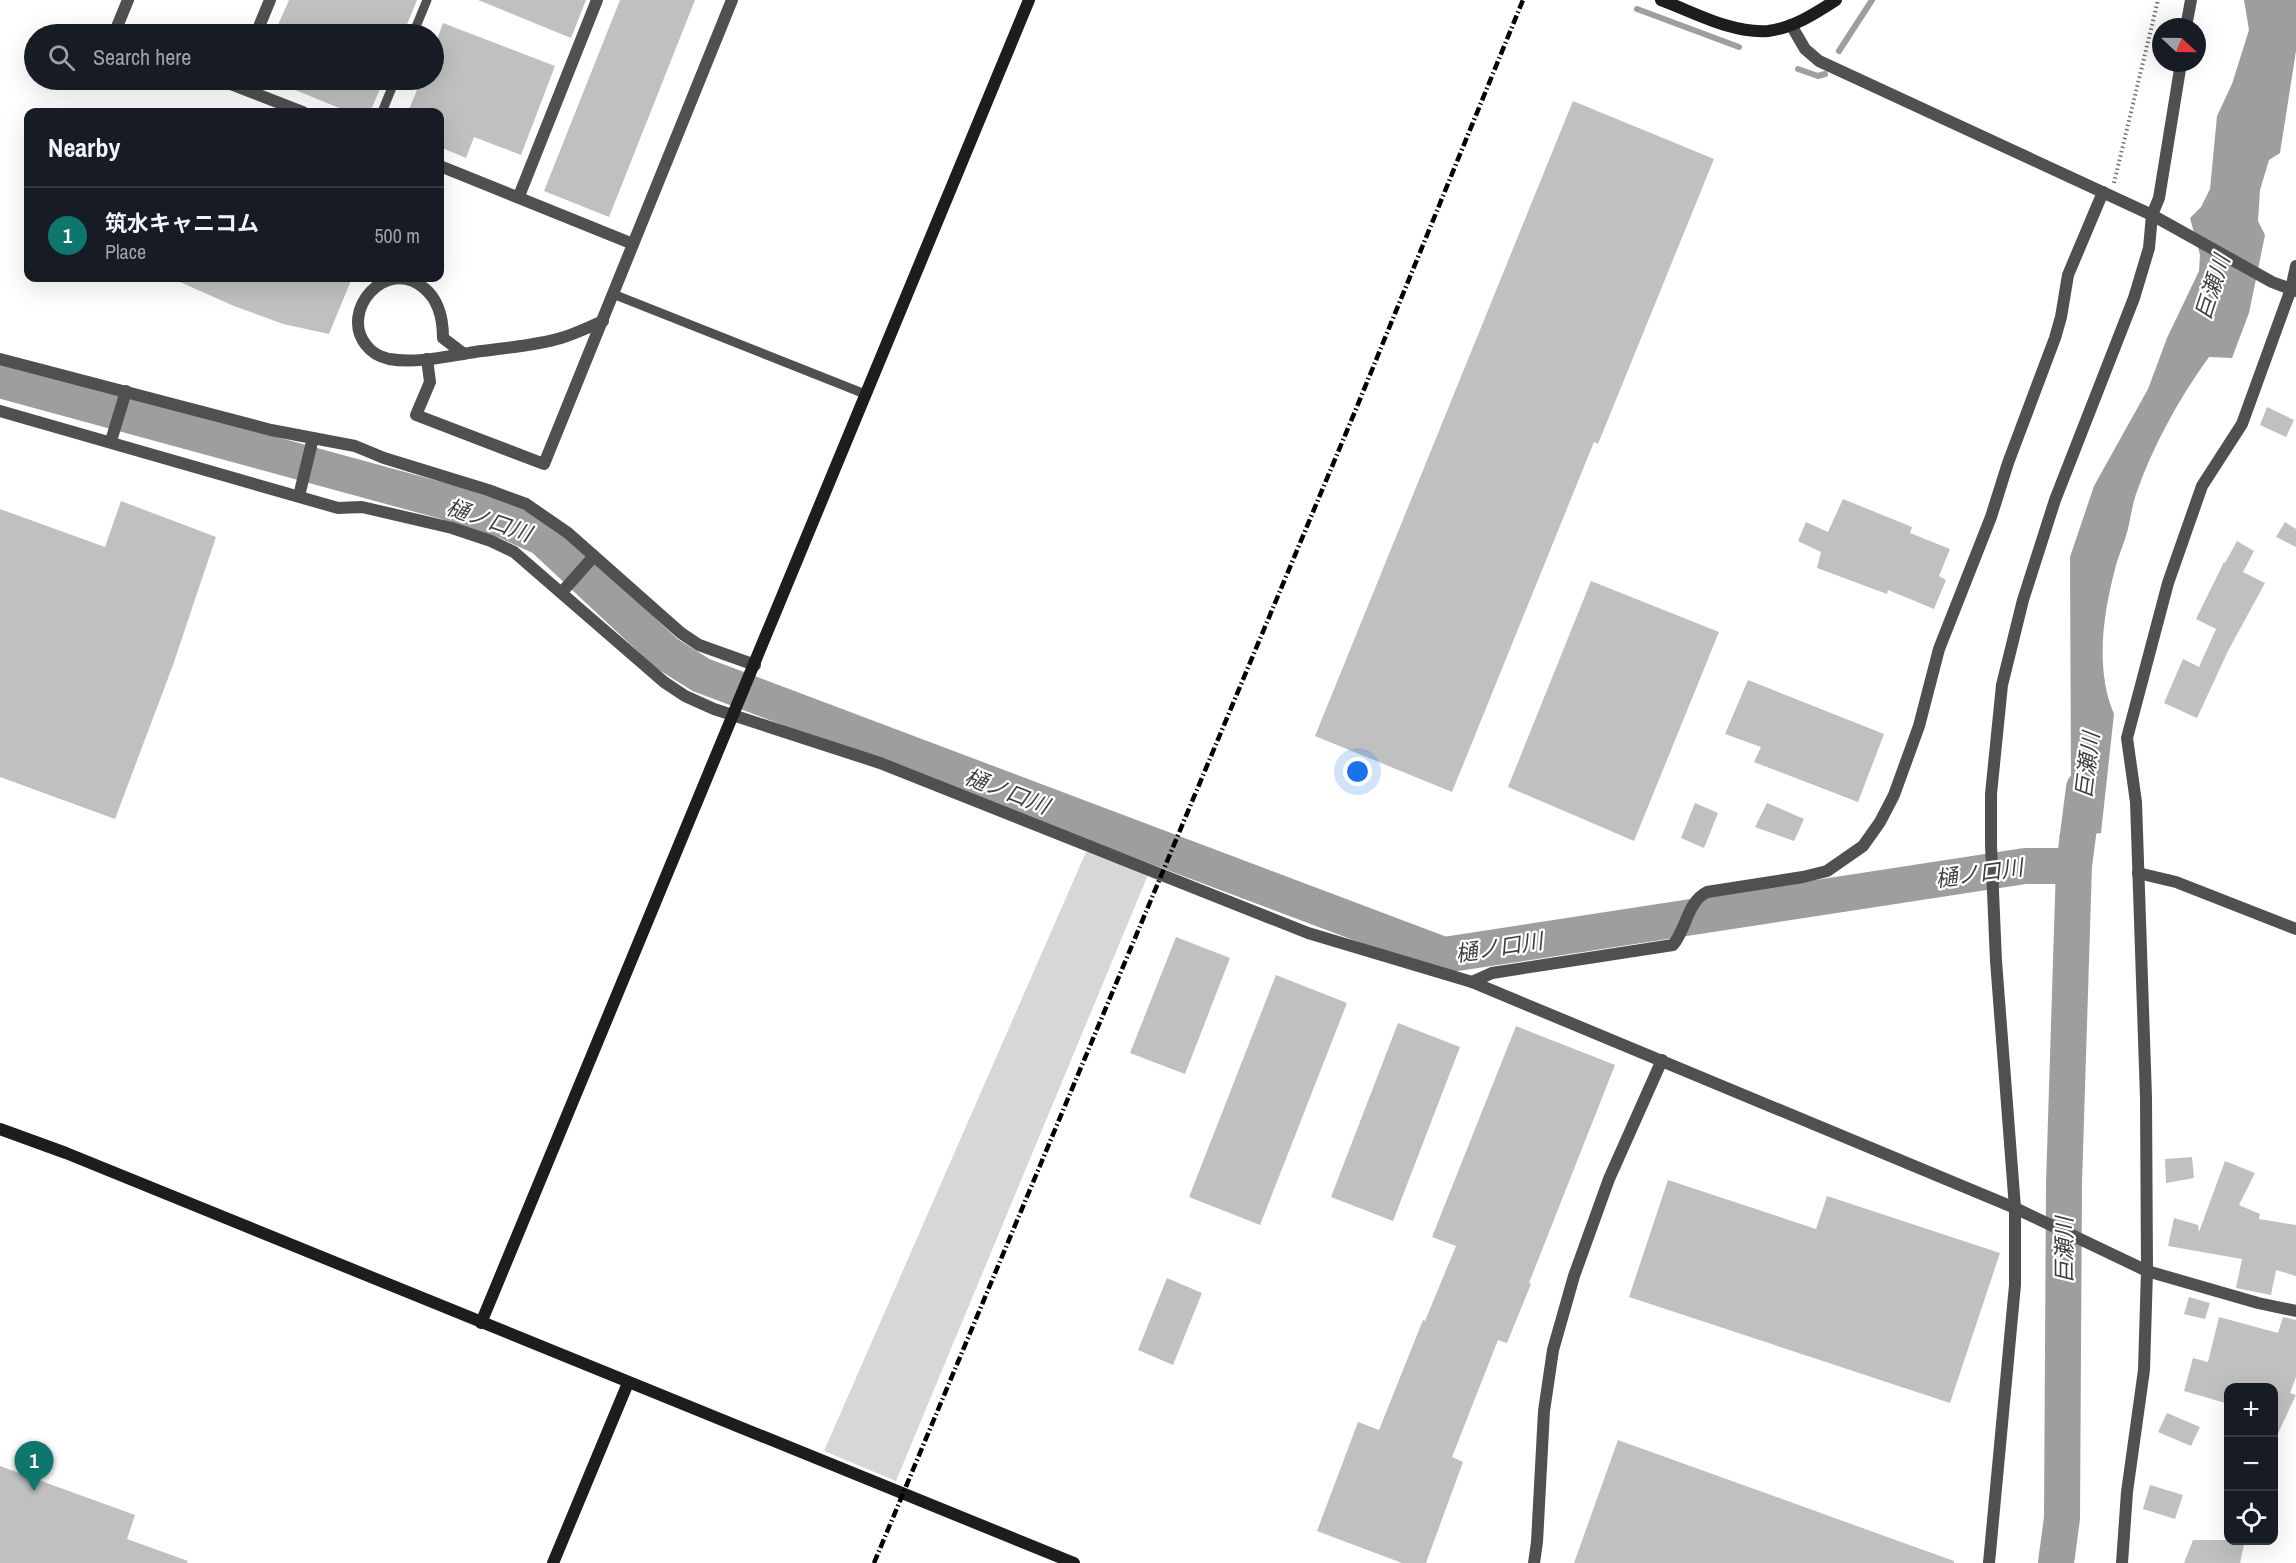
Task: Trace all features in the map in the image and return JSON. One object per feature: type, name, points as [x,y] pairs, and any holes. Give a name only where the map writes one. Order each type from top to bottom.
[{"type":"street","points":[[118,24],[128,0]]},
{"type":"street","points":[[260,24],[270,0]]},
{"type":"street","points":[[519,196],[597,0]]},
{"type":"street","points":[[427,359],[429,382],[416,415],[544,464],[732,0]]},
{"type":"street","points":[[481,1323],[1029,0]]},
{"type":"street","points":[[1661,0],[1744,30],[1769,31],[1791,25],[1836,0]]},
{"type":"street","points":[[2188,18],[2191,0]]},
{"type":"street","points":[[1791,25],[1805,49],[1819,61],[2155,216],[2272,282],[2293,290]]},
{"type":"street","points":[[1989,1563],[2015,1285],[2019,1210],[1996,961],[1991,845],[1991,794],[2002,685],[2023,600],[2055,500],[2134,298],[2149,248],[2180,72]]},
{"type":"street","points":[[254,90],[294,108]]},
{"type":"street","points":[[444,168],[633,244]]},
{"type":"street","points":[[1472,982],[1492,973],[1673,945],[1680,937],[1698,896],[1707,892],[1827,871],[1863,846],[1880,822],[1894,795],[1912,746],[1939,649],[1991,517],[2008,463],[2055,338],[2068,275],[2107,194]]},
{"type":"street","points":[[2122,1563],[2127,1492],[2144,1370],[2147,1271],[2146,1098],[2136,802],[2127,738],[2168,583],[2202,486],[2242,424],[2293,290],[2296,266]]},
{"type":"street","points":[[381,282],[368,295],[361,309],[358,324],[364,342],[374,353],[383,358],[427,359],[561,338],[603,321]]},
{"type":"street","points":[[414,282],[426,290],[434,300],[440,314],[443,338],[464,354]]},
{"type":"street","points":[[0,359],[125,395],[271,430],[312,443],[355,446],[384,458],[526,504],[568,533],[592,558],[681,633],[699,645],[753,670]]},
{"type":"street","points":[[112,439],[125,395]]},
{"type":"street","points":[[0,411],[112,439],[300,492],[338,508],[362,507],[452,528],[491,541],[514,552],[565,588],[664,682],[685,696],[714,709],[736,710],[880,763],[1308,933],[1472,982],[2019,1210],[2147,1271],[2235,1297],[2296,1311]]},
{"type":"street","points":[[300,492],[312,443]]},
{"type":"street","points":[[565,588],[592,558]]},
{"type":"street","points":[[2138,873],[2176,882],[2296,929]]},
{"type":"street","points":[[1534,1563],[1544,1411],[1553,1350],[1574,1276],[1609,1179],[1662,1060]]},
{"type":"street","points":[[0,1129],[66,1153],[1074,1563]]},
{"type":"street","points":[[553,1563],[628,1383]]},
{"type":"lane","points":[[417,24],[427,0]]},
{"type":"lane","points":[[384,108],[391,90]]},
{"type":"lane","points":[[613,294],[866,394]]},
{"type":"path","points":[[2107,194],[2158,0]]},
{"type":"shaded area","points":[[1086,852],[1148,875],[896,1481],[824,1451]]},
{"type":"water","points":[[2244,0],[2296,0],[2296,51],[2280,153],[2269,160],[2260,190],[2258,221],[2265,235],[2249,313],[2232,358],[2209,357],[2187,389],[2159,440],[2136,494],[2127,534],[2116,565],[2104,623],[2104,679],[2114,714],[2101,833],[2059,838],[2071,787],[2070,557],[2094,486],[2148,389],[2167,338],[2199,271],[2200,255],[2190,218],[2201,207],[2210,189],[2217,116],[2232,84],[2249,30]]},
{"type":"building","points":[[289,0],[417,0],[407,24],[278,24]]},
{"type":"building","points":[[478,0],[586,0],[571,38]]},
{"type":"building","points":[[620,0],[695,0],[609,217],[544,191]]},
{"type":"building","points":[[443,24],[555,66],[521,155],[474,137],[466,158],[444,149],[444,108],[410,108],[417,90],[444,90]]},
{"type":"building","points":[[295,90],[380,90],[372,108],[339,108]]},
{"type":"building","points":[[1573,101],[1714,159],[1598,444],[1594,442],[1452,792],[1315,736]]},
{"type":"building","points":[[180,282],[350,282],[329,334],[283,324],[234,306]]},
{"type":"building","points":[[2267,407],[2294,420],[2286,437],[2260,425]]},
{"type":"building","points":[[1843,499],[1912,527],[1910,533],[1950,549],[1939,576],[1946,580],[1934,609],[1888,590],[1887,594],[1817,568],[1821,552],[1798,541],[1806,522],[1828,532]]},
{"type":"building","points":[[121,501],[216,537],[173,665],[115,819],[0,777],[0,509],[105,547]]},
{"type":"building","points":[[2285,522],[2296,529],[2296,547],[2276,537]]},
{"type":"building","points":[[2237,541],[2254,551],[2243,572],[2265,583],[2228,651],[2197,718],[2164,703],[2183,659],[2199,667],[2216,629],[2196,619]]},
{"type":"building","points":[[1591,581],[1719,632],[1634,841],[1508,787]]},
{"type":"building","points":[[1748,680],[1884,734],[1858,802],[1754,762],[1761,747],[1725,734]]},
{"type":"building","points":[[1695,803],[1718,813],[1704,848],[1681,838]]},
{"type":"building","points":[[1767,803],[1804,819],[1794,841],[1755,827]]},
{"type":"building","points":[[1176,937],[1230,958],[1185,1074],[1130,1053]]},
{"type":"building","points":[[1276,975],[1347,1003],[1260,1225],[1189,1197]]},
{"type":"building","points":[[1398,1023],[1460,1047],[1393,1221],[1331,1197]]},
{"type":"building","points":[[1516,1026],[1615,1065],[1507,1343],[1498,1340],[1452,1457],[1463,1462],[1426,1563],[1402,1563],[1317,1531],[1358,1422],[1379,1430],[1423,1320],[1425,1321],[1456,1246],[1432,1237]]},
{"type":"building","points":[[2192,1157],[2194,1178],[2166,1183],[2165,1159]]},
{"type":"building","points":[[2225,1161],[2255,1173],[2239,1205],[2260,1214],[2259,1219],[2296,1225],[2296,1276],[2276,1270],[2271,1295],[2236,1288],[2242,1259],[2168,1246],[2174,1218],[2198,1225],[2199,1232]]},
{"type":"building","points":[[1668,1180],[1816,1229],[1827,1196],[2000,1253],[1950,1403],[1629,1297]]},
{"type":"building","points":[[1167,1278],[1202,1293],[1173,1365],[1138,1350]]},
{"type":"building","points":[[2189,1297],[2210,1303],[2205,1319],[2184,1314]]},
{"type":"building","points":[[2219,1317],[2278,1333],[2283,1317],[2296,1320],[2296,1377],[2290,1393],[2296,1395],[2278,1433],[2278,1383],[2224,1383],[2224,1403],[2184,1391],[2193,1358],[2208,1362]]},
{"type":"building","points":[[2167,1413],[2200,1427],[2191,1446],[2158,1432]]},
{"type":"building","points":[[1618,1440],[1954,1561],[1954,1563],[1574,1563]]},
{"type":"building","points":[[0,1466],[135,1515],[127,1539],[188,1561],[187,1563],[0,1563]]},
{"type":"building","points":[[2150,1485],[2183,1495],[2175,1519],[2143,1509]]},
{"type":"building","points":[[2193,1540],[2224,1540],[2224,1545],[2244,1545],[2240,1563],[2184,1563]]},
{"type":"waterway","points":[[1839,51],[1872,0]]},
{"type":"waterway","points":[[1637,9],[1739,47]]},
{"type":"waterway","points":[[1798,69],[1818,76],[1825,74]]},
{"type":"waterway","name":"樋ノ口川","points":[[0,380],[447,502],[506,521],[543,538],[666,653],[701,675],[1444,955],[2025,866],[2074,866]]},
{"type":"waterway","name":"巨瀬川","points":[[2056,1563],[2062,1518],[2064,1183],[2074,866],[2084,788]]},
{"type":"railway","points":[[874,1563],[1356,409],[1523,0]]},
{"type":"place","name":"筑水キャニコム","points":[[34,1491]]}]
